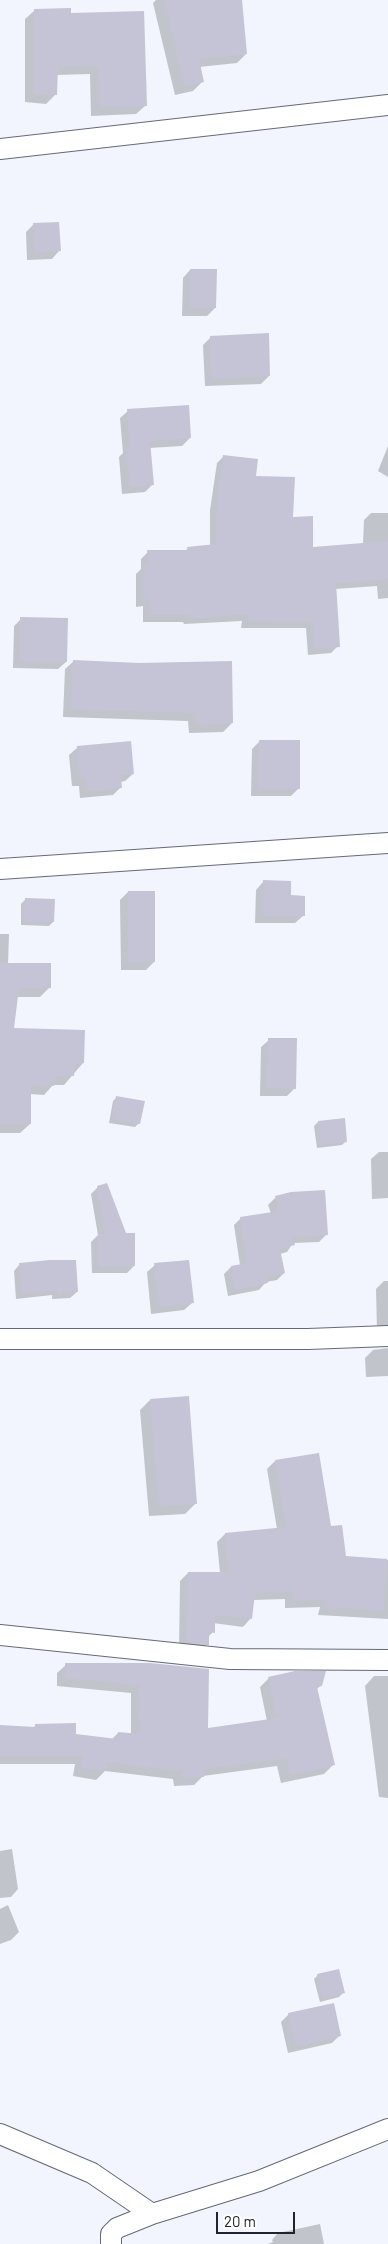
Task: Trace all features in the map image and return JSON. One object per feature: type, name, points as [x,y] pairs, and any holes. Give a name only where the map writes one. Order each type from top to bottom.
[{"type":"street","points":[[0,150],[388,105]]},
{"type":"street","points":[[0,868],[388,842]]},
{"type":"street","points":[[0,1339],[308,1339],[388,1336]]},
{"type":"street","points":[[0,1635],[230,1659],[388,1660]]},
{"type":"street","points":[[111,2244],[111,2234],[116,2228],[152,2214],[259,2181],[388,2129]]},
{"type":"street","points":[[0,2134],[92,2173],[152,2214]]},
{"type":"building","points":[[164,0],[242,0],[247,54],[199,59],[204,82],[185,86]]},
{"type":"building","points":[[71,8],[71,13],[144,11],[147,106],[100,107],[99,66],[58,67],[57,95],[34,94],[34,9]]},
{"type":"building","points":[[59,222],[61,251],[35,253],[33,223]]},
{"type":"building","points":[[190,269],[217,269],[216,308],[190,308]]},
{"type":"building","points":[[269,333],[270,376],[212,379],[210,336]]},
{"type":"building","points":[[189,405],[191,438],[150,441],[154,485],[130,487],[126,448],[130,447],[127,409]]},
{"type":"building","points":[[223,455],[258,459],[256,476],[295,477],[293,517],[313,516],[313,547],[388,541],[388,579],[336,583],[340,647],[315,649],[313,622],[248,621],[248,614],[198,618],[190,617],[190,615],[150,615],[150,600],[143,600],[143,565],[148,565],[147,550],[188,550],[187,547],[216,544],[217,502]]},
{"type":"building","points":[[20,617],[68,618],[67,662],[20,662]]},
{"type":"building","points":[[73,660],[139,663],[232,661],[233,723],[197,725],[196,713],[71,709]]},
{"type":"building","points":[[259,740],[300,740],[300,789],[258,789]]},
{"type":"building","points":[[131,741],[134,774],[121,775],[122,788],[87,791],[86,778],[79,779],[77,746]]},
{"type":"building","points":[[263,880],[291,881],[291,895],[305,896],[305,916],[263,916]]},
{"type":"building","points":[[128,891],[155,891],[155,962],[128,963]]},
{"type":"building","points":[[25,898],[55,899],[54,922],[24,922]]},
{"type":"building","points":[[0,963],[51,963],[51,988],[19,988],[14,1028],[85,1030],[84,1063],[75,1063],[74,1076],[55,1076],[54,1086],[31,1085],[31,1124],[0,1124]]},
{"type":"building","points":[[268,1038],[297,1038],[296,1089],[267,1088]]},
{"type":"building","points":[[116,1096],[145,1101],[140,1124],[112,1119]]},
{"type":"building","points":[[345,1118],[347,1142],[321,1145],[318,1121]]},
{"type":"building","points":[[107,1183],[126,1233],[135,1233],[135,1266],[98,1267],[98,1234],[105,1234],[97,1186]]},
{"type":"building","points":[[325,1190],[328,1235],[293,1237],[295,1245],[280,1249],[285,1273],[266,1277],[268,1283],[235,1290],[231,1266],[247,1263],[240,1217],[279,1211],[275,1196],[291,1192]]},
{"type":"building","points":[[76,1260],[78,1292],[58,1293],[58,1290],[22,1294],[19,1263]]},
{"type":"building","points":[[189,1260],[194,1303],[159,1307],[154,1263]]},
{"type":"building","points":[[189,1396],[197,1504],[159,1506],[150,1399]]},
{"type":"building","points":[[319,1453],[331,1526],[342,1525],[346,1556],[387,1559],[384,1611],[326,1607],[327,1599],[293,1601],[293,1591],[255,1593],[252,1619],[215,1615],[215,1633],[209,1632],[209,1645],[187,1643],[188,1572],[229,1572],[225,1533],[286,1527],[275,1460]]},
{"type":"building","points":[[65,1663],[150,1663],[209,1669],[208,1728],[277,1718],[268,1677],[295,1671],[326,1671],[322,1686],[317,1687],[335,1765],[290,1775],[286,1758],[204,1769],[204,1777],[182,1778],[182,1771],[107,1762],[106,1771],[81,1768],[83,1756],[0,1756],[0,1725],[35,1727],[35,1724],[76,1723],[76,1734],[117,1739],[118,1732],[140,1734],[139,1685],[65,1678]]},
{"type":"building","points":[[339,1969],[345,1993],[323,1998],[317,1974]]},
{"type":"building","points":[[334,2003],[341,2036],[296,2046],[288,2013]]}]
